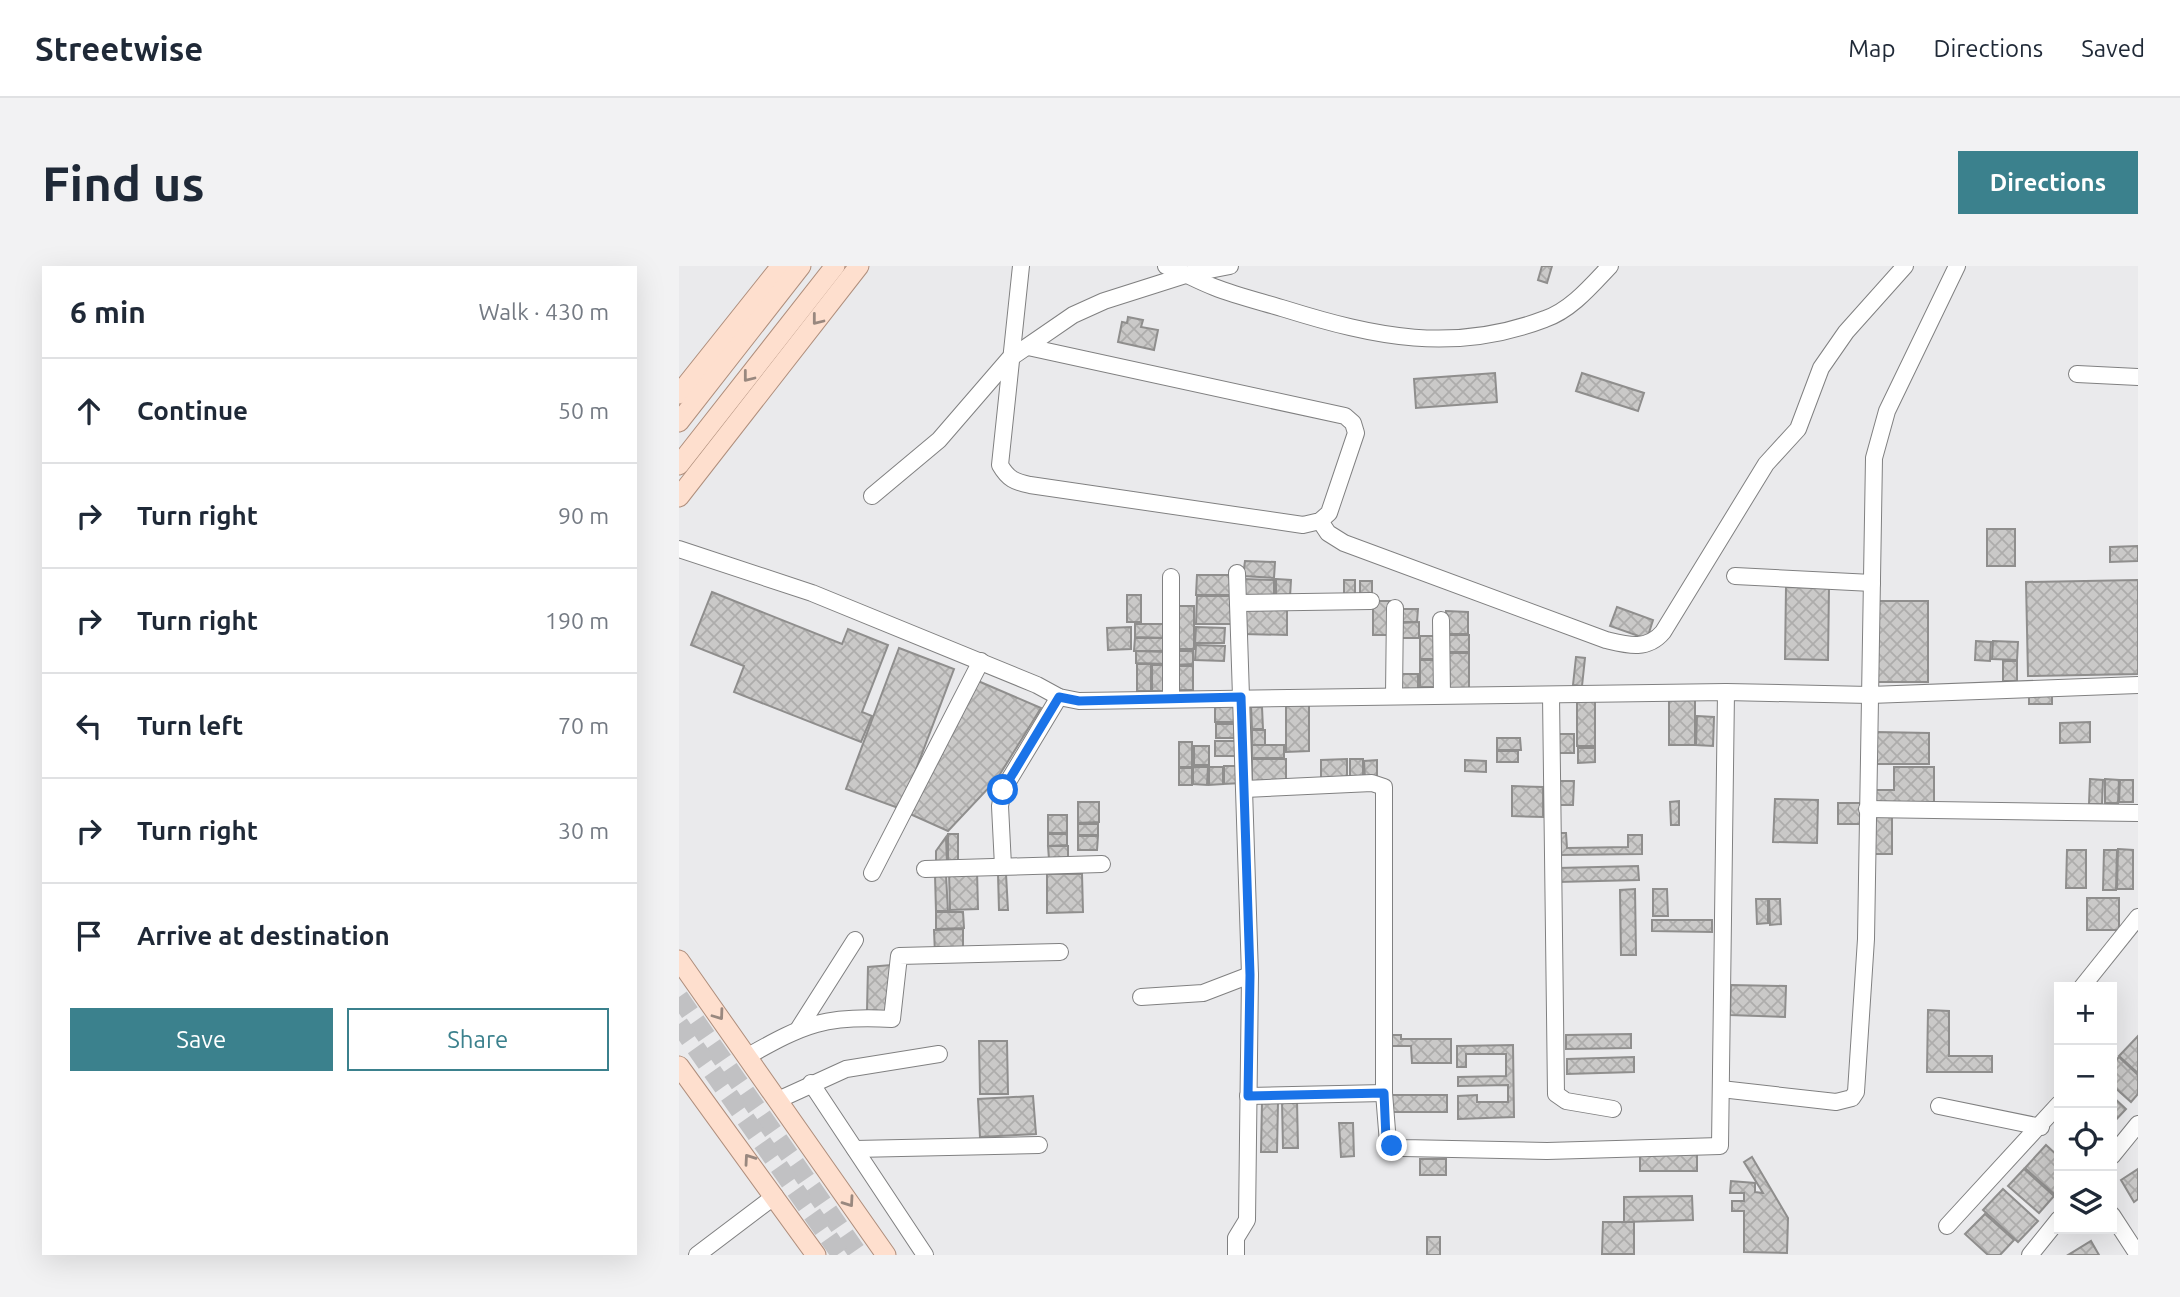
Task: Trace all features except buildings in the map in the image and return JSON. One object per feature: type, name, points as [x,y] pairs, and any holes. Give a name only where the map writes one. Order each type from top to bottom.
[{"type":"main road","points":[[679,394],[781,266]]},
{"type":"main road","points":[[679,422],[801,266]]},
{"type":"main road","points":[[679,464],[835,266]]},
{"type":"main road","points":[[679,498],[859,266]]},
{"type":"main road","points":[[679,960],[887,1255]]},
{"type":"main road","points":[[679,1066],[816,1255]]},
{"type":"street","points":[[1021,266],[1009,359],[1000,465],[1014,481],[1303,525],[1319,522],[1335,502],[1356,433],[1353,423],[1345,416],[1028,347]]},
{"type":"street","points":[[1166,266],[1213,287],[1336,325],[1390,337],[1433,341],[1468,338],[1546,319],[1581,297],[1610,266]]},
{"type":"street","points":[[872,496],[939,440],[1009,359],[1087,308],[1189,274],[1230,266]]},
{"type":"street","points":[[1319,522],[1328,533],[1345,543],[1606,640],[1643,646],[1657,639],[1663,632],[1766,464],[1798,429],[1821,368],[1846,332],[1905,266]]},
{"type":"street","points":[[1721,1089],[1836,1102],[1851,1098],[1856,1091],[1866,939],[1874,458],[1887,411],[1957,266]]},
{"type":"street","points":[[2077,374],[2138,377]]},
{"type":"street","points":[[679,549],[812,593],[1059,697],[1079,701],[1171,697],[1726,692],[1870,695],[2138,685]]},
{"type":"street","points":[[1235,1255],[1236,1238],[1247,1220],[1250,975],[1237,573]]},
{"type":"street","points":[[1735,576],[1872,583]]},
{"type":"street","points":[[1171,577],[1171,697]]},
{"type":"street","points":[[1238,603],[1371,601]]},
{"type":"street","points":[[1394,695],[1395,608]]},
{"type":"street","points":[[1441,620],[1442,695]]},
{"type":"street","points":[[872,873],[981,662]]},
{"type":"street","points":[[1245,789],[1372,783],[1384,787],[1387,795],[1384,1093],[1386,1139],[1392,1146],[1547,1151],[1720,1146],[1726,692]]},
{"type":"street","points":[[1551,695],[1556,1094],[1566,1101],[1613,1109]]},
{"type":"street","points":[[1003,866],[1000,806],[1003,790],[1059,697]]},
{"type":"street","points":[[1867,809],[2138,813]]},
{"type":"street","points":[[925,869],[1102,864]]},
{"type":"street","points":[[2086,982],[2138,917]]},
{"type":"street","points":[[799,1028],[855,940]]},
{"type":"street","points":[[748,1056],[799,1028],[842,1017],[892,1019],[898,956],[1060,952]]},
{"type":"street","points":[[1141,997],[1203,993],[1250,975]]},
{"type":"street","points":[[778,1100],[846,1069],[939,1054]]},
{"type":"street","points":[[811,1083],[925,1255]]},
{"type":"street","points":[[1248,1096],[1384,1093]]},
{"type":"street","points":[[1940,1106],[2041,1127]]},
{"type":"street","points":[[1947,1226],[2056,1108]]},
{"type":"street","points":[[2117,1150],[2138,1124]]},
{"type":"street","points":[[855,1149],[1039,1144]]},
{"type":"street","points":[[701,1254],[775,1196]]},
{"type":"street","points":[[2117,1223],[2138,1255]]},
{"type":"street","points":[[2030,1255],[2054,1225]]},
{"type":"tunnel","points":[[679,997],[859,1255]]},
{"type":"tunnel","points":[[679,1024],[841,1255]]},
{"type":"route","points":[[1003,790],[1010,774],[1059,697],[1079,701],[1241,697],[1250,975],[1248,1096],[1384,1093],[1386,1139],[1392,1146]]}]
